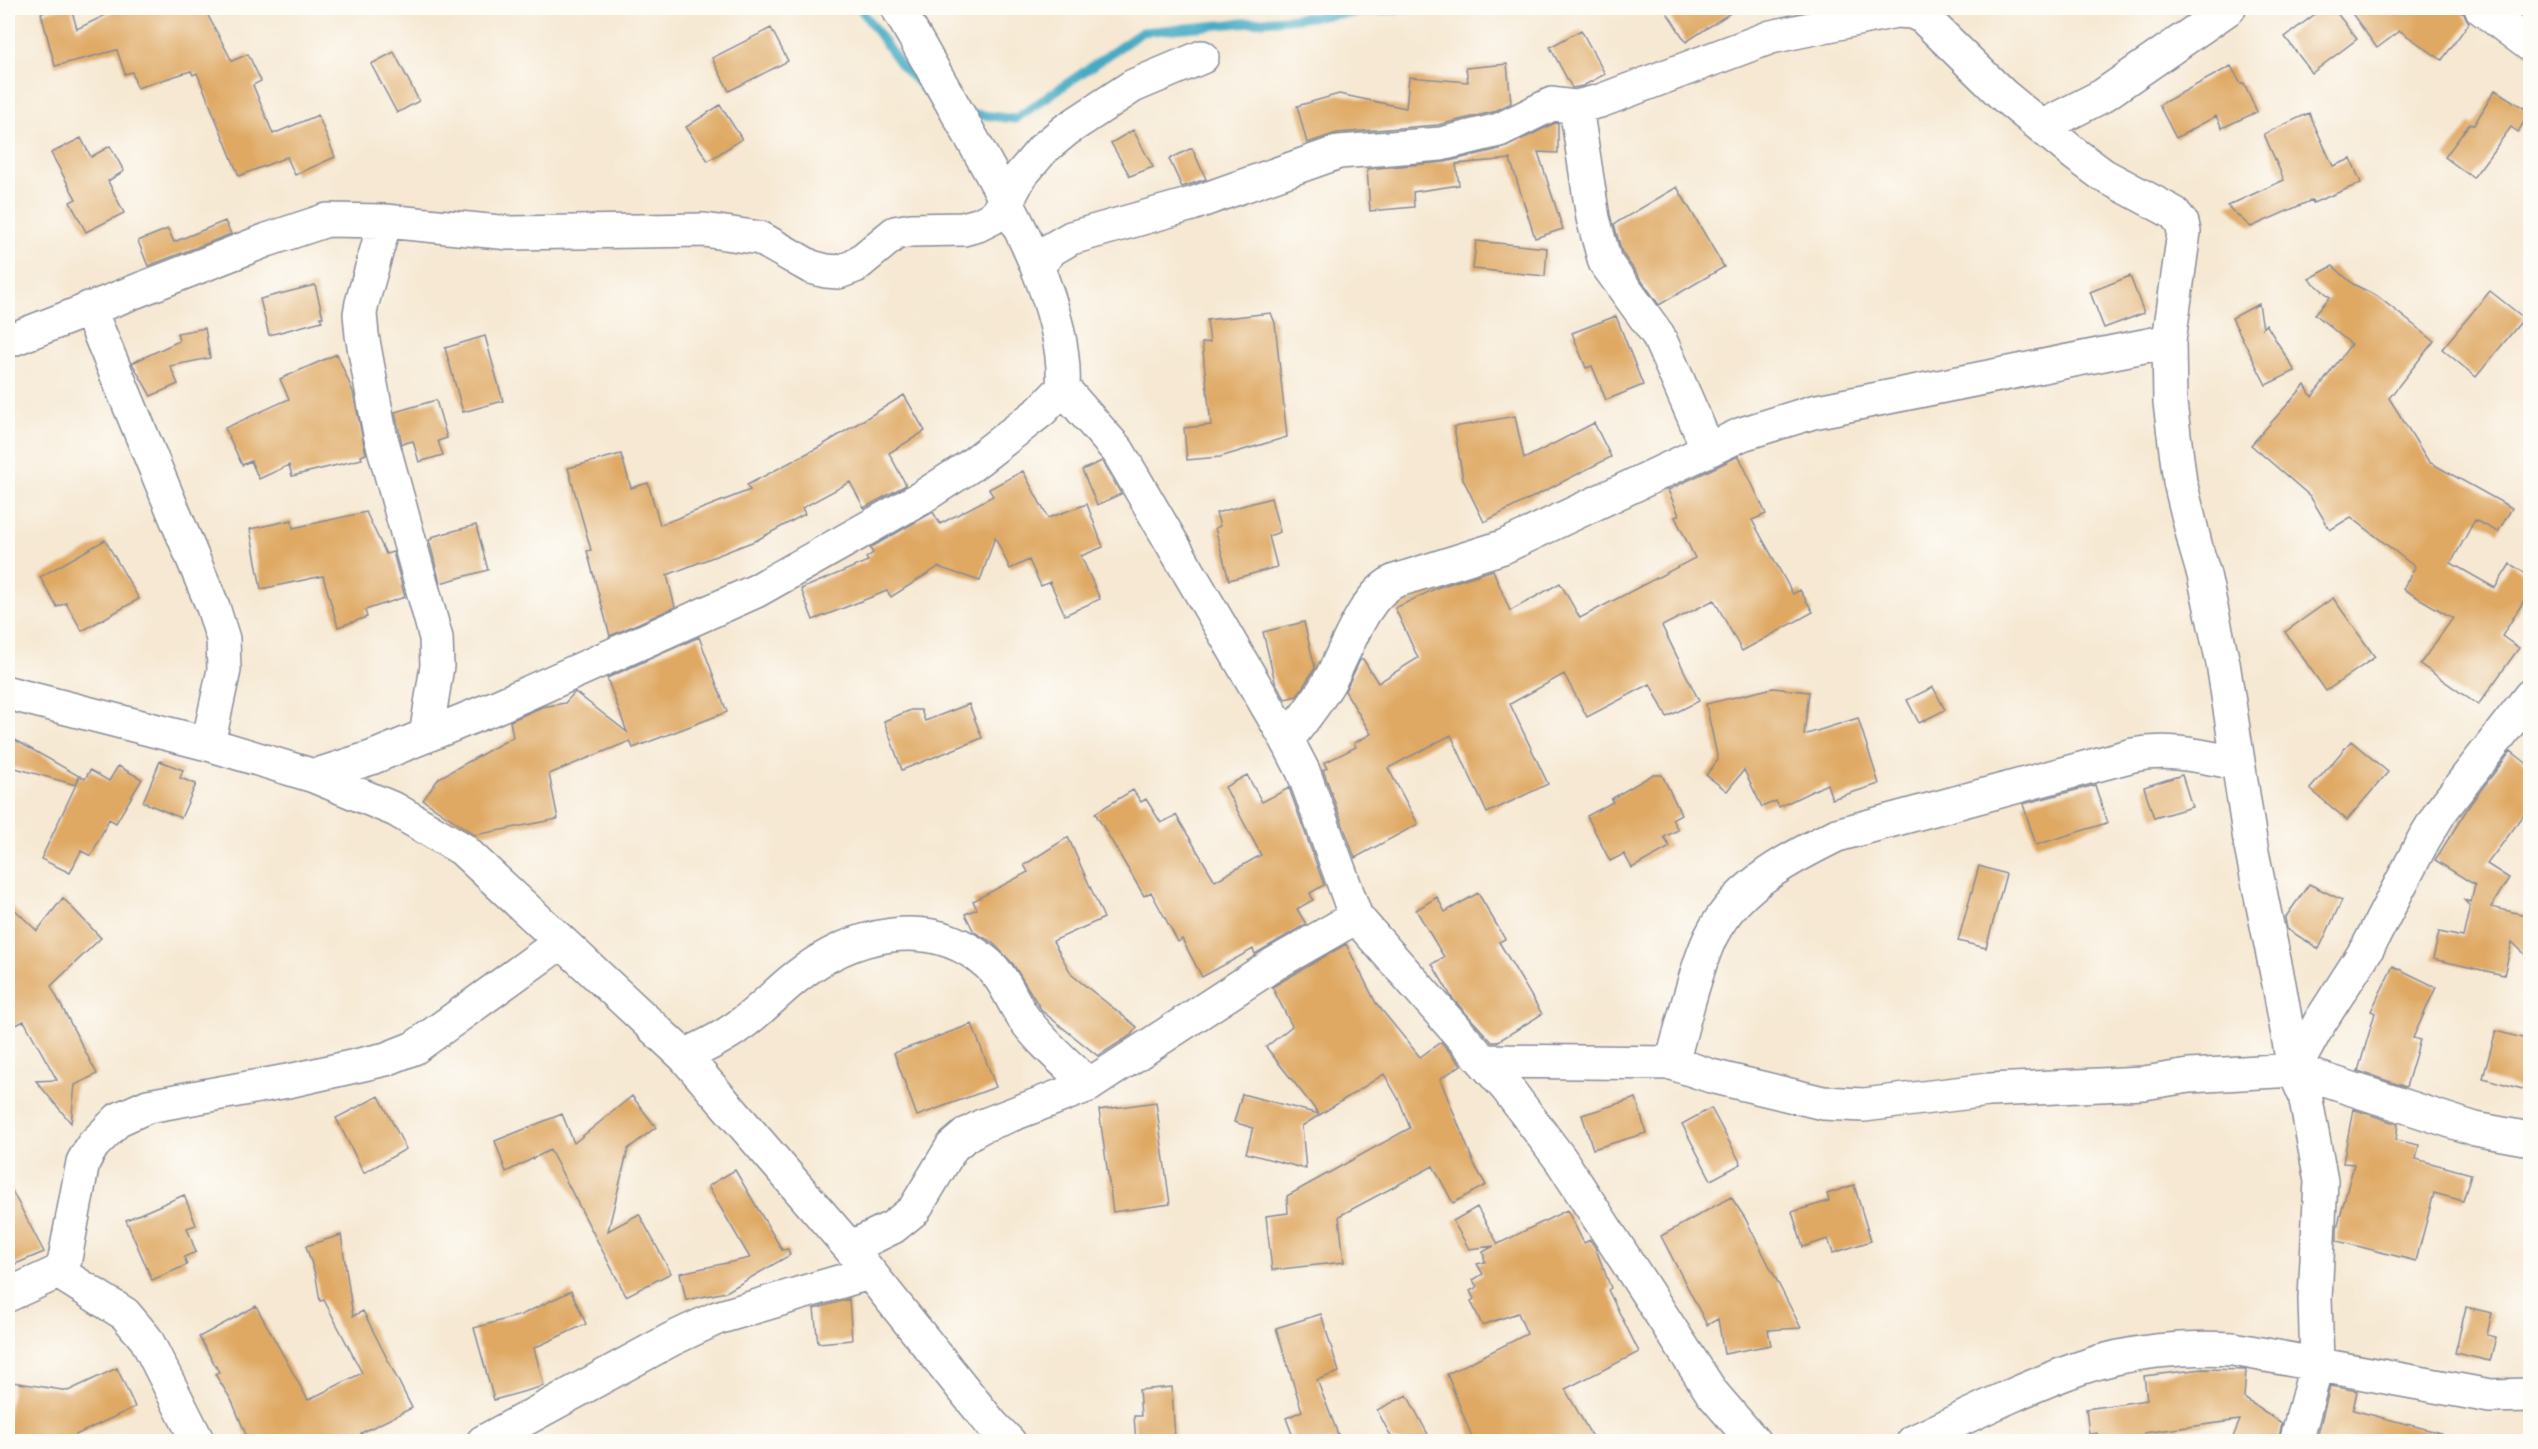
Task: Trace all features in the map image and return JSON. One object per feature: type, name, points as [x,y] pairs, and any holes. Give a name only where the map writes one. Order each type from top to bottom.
[{"type":"street","points":[[314,776],[371,758],[426,736],[756,591],[919,499],[970,466],[1041,411],[1063,388],[1064,365],[1059,334],[1037,266],[1007,201],[898,8]]},
{"type":"street","points":[[2043,126],[2102,96],[2229,8]]},
{"type":"street","points":[[2481,8],[2530,45]]},
{"type":"street","points":[[1037,266],[1052,249],[1071,238],[1192,204],[1339,152],[1441,144],[1499,130],[1552,104],[1576,107],[1600,101],[1771,37],[1896,11],[1912,12],[1923,17],[2003,95],[2103,176],[2174,213],[2182,223],[2182,247],[2169,341],[2170,404],[2180,482],[2204,575],[2223,663],[2236,763],[2294,1070],[2305,1095],[2322,1181],[2315,1299],[2317,1363],[2296,1442]]},
{"type":"street","points":[[8,341],[267,240],[327,220],[385,221],[510,233],[704,230],[760,238],[811,267],[840,272],[855,266],[895,233],[963,229],[992,218],[1007,201],[1021,175],[1043,149],[1066,130],[1133,86],[1202,57]]},
{"type":"street","points":[[1576,107],[1593,218],[1605,262],[1658,335],[1708,449]]},
{"type":"street","points":[[385,221],[360,314],[380,434],[436,638],[437,666],[426,736]]},
{"type":"street","points":[[89,308],[213,607],[222,639],[224,670],[208,744]]},
{"type":"street","points":[[1287,740],[1329,682],[1364,614],[1384,586],[1503,548],[1742,434],[1813,412],[2169,341]]},
{"type":"street","points":[[1063,388],[1118,451],[1287,740],[1303,771],[1356,916],[1507,1088],[1561,1160],[1712,1393],[1754,1442]]},
{"type":"street","points":[[8,693],[208,744],[314,776],[396,810],[462,849],[684,1056],[860,1260],[993,1426],[1009,1442]]},
{"type":"street","points":[[2294,1070],[2320,1022],[2368,947],[2441,811],[2530,696]]},
{"type":"street","points":[[1672,1063],[1708,943],[1738,898],[1791,857],[1837,835],[2133,755],[2175,751],[2236,763]]},
{"type":"street","points":[[483,1442],[672,1339],[717,1318],[860,1260],[914,1210],[952,1147],[966,1135],[982,1126],[1089,1085],[1274,964],[1356,916]]},
{"type":"street","points":[[684,1056],[712,1043],[739,1026],[794,978],[817,962],[847,947],[882,935],[900,933],[946,940],[987,963],[998,975],[1029,1025],[1089,1085]]},
{"type":"street","points":[[8,1295],[58,1272],[64,1264],[83,1162],[93,1145],[119,1119],[148,1106],[293,1080],[386,1059],[414,1048],[561,942]]},
{"type":"street","points":[[1483,1061],[1672,1063],[1710,1076],[1823,1103],[1864,1105],[1989,1090],[2144,1083],[2189,1076],[2294,1070],[2475,1129],[2530,1139]]},
{"type":"street","points":[[58,1272],[125,1314],[146,1339],[198,1442]]},
{"type":"street","points":[[1913,1442],[2034,1386],[2082,1367],[2126,1357],[2197,1347],[2234,1349],[2482,1395],[2530,1395]]},
{"type":"building","points":[[71,8],[77,29],[120,8],[204,8],[232,61],[248,54],[261,81],[253,85],[273,134],[318,115],[335,157],[295,175],[287,157],[239,176],[197,73],[193,75],[191,71],[137,88],[132,72],[125,74],[117,50],[55,66],[41,13]]},
{"type":"building","points":[[1664,8],[1738,8],[1686,42]]},
{"type":"building","points":[[2323,8],[2333,8],[2357,39],[2312,73],[2285,37]]},
{"type":"building","points":[[2348,8],[2454,8],[2464,14],[2469,23],[2442,60],[2400,31],[2377,48]]},
{"type":"building","points":[[771,28],[788,61],[729,91],[712,58]]},
{"type":"building","points":[[1581,30],[1605,74],[1583,86],[1572,88],[1550,47]]},
{"type":"building","points":[[394,52],[419,101],[397,113],[371,64]]},
{"type":"building","points":[[1507,64],[1511,103],[1493,112],[1438,125],[1337,133],[1307,143],[1297,106],[1339,94],[1406,108],[1409,77],[1468,82],[1466,68]]},
{"type":"building","points":[[2231,66],[2241,84],[2244,83],[2257,112],[2222,128],[2216,116],[2176,138],[2159,105]]},
{"type":"building","points":[[2495,90],[2530,112],[2518,132],[2511,127],[2473,178],[2445,157],[2470,123],[2474,125]]},
{"type":"building","points":[[720,105],[742,139],[708,161],[686,127]]},
{"type":"building","points":[[2309,113],[2333,166],[2351,159],[2361,183],[2313,203],[2312,200],[2251,227],[2227,206],[2284,180],[2264,134]]},
{"type":"building","points":[[1555,123],[1558,124],[1558,153],[1538,152],[1563,229],[1535,238],[1510,159],[1456,164],[1459,185],[1413,192],[1414,207],[1370,211],[1367,169],[1445,162],[1504,148]]},
{"type":"building","points":[[1133,130],[1153,167],[1130,176],[1111,143]]},
{"type":"building","points":[[81,138],[91,157],[110,146],[124,171],[108,181],[124,213],[86,232],[70,202],[76,199],[51,153]]},
{"type":"building","points":[[1192,148],[1206,179],[1182,187],[1169,159]]},
{"type":"building","points":[[1677,187],[1724,267],[1659,305],[1622,253],[1614,224]]},
{"type":"building","points":[[225,221],[231,234],[148,266],[138,241],[168,229],[174,242]]},
{"type":"building","points":[[1476,241],[1547,248],[1545,276],[1473,269]]},
{"type":"building","points":[[2333,266],[2353,284],[2377,296],[2434,341],[2389,398],[2429,462],[2512,508],[2498,532],[2475,520],[2451,563],[2495,588],[2510,564],[2530,576],[2530,591],[2502,636],[2519,648],[2478,705],[2420,664],[2453,618],[2403,589],[2415,567],[2351,517],[2330,530],[2310,496],[2251,445],[2305,385],[2312,397],[2351,344],[2315,314],[2330,297],[2309,279]]},
{"type":"building","points":[[2130,276],[2144,313],[2104,328],[2090,292]]},
{"type":"building","points":[[315,285],[322,321],[269,335],[260,299]]},
{"type":"building","points":[[2490,291],[2524,318],[2476,377],[2442,349]]},
{"type":"building","points":[[2259,304],[2263,328],[2266,324],[2295,371],[2266,385],[2232,318]]},
{"type":"building","points":[[1271,313],[1275,323],[1287,437],[1220,457],[1187,460],[1184,428],[1211,425],[1202,343],[1210,342],[1207,320]]},
{"type":"building","points":[[1616,316],[1643,385],[1606,400],[1592,366],[1586,368],[1572,333]]},
{"type":"building","points":[[205,328],[210,358],[170,366],[178,384],[151,396],[132,363],[179,341],[177,333]]},
{"type":"building","points":[[485,336],[503,401],[463,412],[445,348]]},
{"type":"building","points":[[337,354],[353,392],[366,454],[361,456],[362,459],[292,476],[289,465],[259,479],[251,461],[242,465],[225,428],[289,399],[280,379]]},
{"type":"building","points":[[904,395],[925,431],[889,453],[906,485],[864,508],[850,482],[802,508],[805,514],[757,540],[667,575],[675,607],[610,636],[587,551],[591,550],[568,468],[621,454],[631,488],[648,483],[660,525],[750,490],[747,485],[821,446]]},
{"type":"building","points":[[436,400],[447,438],[438,441],[443,455],[419,462],[413,441],[402,444],[395,412]]},
{"type":"building","points":[[1515,416],[1524,459],[1594,423],[1611,457],[1484,522],[1463,479],[1454,427]]},
{"type":"building","points":[[1739,456],[1766,514],[1752,520],[1793,594],[1800,590],[1813,612],[1742,651],[1714,600],[1662,626],[1699,701],[1667,717],[1650,684],[1587,717],[1564,674],[1510,704],[1548,784],[1487,813],[1451,735],[1388,768],[1418,824],[1355,858],[1323,770],[1327,768],[1324,763],[1356,747],[1354,743],[1371,734],[1345,691],[1360,660],[1363,659],[1378,683],[1418,658],[1395,608],[1439,587],[1493,570],[1510,611],[1560,583],[1580,618],[1695,558],[1675,517],[1679,515],[1668,490]]},
{"type":"building","points":[[1102,461],[1121,494],[1097,505],[1082,470]]},
{"type":"building","points":[[1023,471],[1048,518],[1087,504],[1103,547],[1081,556],[1100,599],[1065,615],[1050,582],[1041,586],[1029,560],[1010,569],[995,537],[980,581],[938,567],[891,597],[887,591],[813,620],[801,589],[868,561],[866,558],[873,553],[870,548],[933,512],[940,524],[993,496],[989,489]]},
{"type":"building","points":[[1271,498],[1280,532],[1269,536],[1277,567],[1229,580],[1215,528],[1220,526],[1216,513]]},
{"type":"building","points":[[366,512],[386,554],[393,552],[405,597],[365,610],[367,617],[338,627],[323,576],[261,589],[250,529],[292,520],[293,528]]},
{"type":"building","points":[[476,525],[488,570],[440,583],[429,540],[432,539],[431,537]]},
{"type":"building","points":[[105,540],[139,599],[82,631],[66,603],[57,607],[40,577]]},
{"type":"building","points":[[2333,598],[2375,657],[2326,691],[2285,632]]},
{"type":"building","points":[[1304,622],[1315,668],[1297,696],[1285,699],[1275,682],[1263,632]]},
{"type":"building","points":[[699,637],[727,712],[633,748],[630,741],[549,774],[558,819],[475,835],[423,800],[439,778],[513,737],[510,721],[542,707],[565,703],[575,692],[627,732],[607,678]]},
{"type":"building","points":[[1933,687],[1945,710],[1919,723],[1907,700]]},
{"type":"building","points":[[1773,688],[1809,692],[1804,735],[1858,718],[1879,784],[1832,799],[1827,784],[1779,807],[1776,801],[1762,807],[1744,770],[1727,791],[1706,775],[1718,760],[1706,704]]},
{"type":"building","points":[[969,704],[982,738],[902,770],[884,721],[911,710],[921,710],[925,721]]},
{"type":"building","points":[[8,736],[79,776],[76,785],[8,766]]},
{"type":"building","points":[[2351,741],[2388,772],[2347,820],[2310,789]]},
{"type":"building","points":[[2511,751],[2530,766],[2530,807],[2487,864],[2509,878],[2491,907],[2530,916],[2530,959],[2512,942],[2504,975],[2433,959],[2439,932],[2463,937],[2470,906],[2464,900],[2471,902],[2475,885],[2435,860],[2471,803]]},
{"type":"building","points":[[160,761],[183,770],[180,778],[196,784],[181,818],[143,802]]},
{"type":"building","points":[[118,766],[142,779],[116,823],[109,819],[91,856],[81,851],[70,873],[41,859],[80,776],[85,779],[90,770],[109,781]]},
{"type":"building","points":[[1247,775],[1262,802],[1289,788],[1324,885],[1310,893],[1313,900],[1297,909],[1306,924],[1255,954],[1253,949],[1202,977],[1182,939],[1178,942],[1151,892],[1144,896],[1095,813],[1133,790],[1141,802],[1146,799],[1161,823],[1176,815],[1215,881],[1261,855],[1225,787]]},
{"type":"building","points":[[1652,775],[1662,775],[1681,814],[1672,819],[1678,830],[1664,837],[1670,847],[1632,868],[1624,854],[1610,861],[1587,816],[1613,802],[1611,799]]},
{"type":"building","points":[[2182,775],[2192,807],[2154,818],[2144,787]]},
{"type":"building","points":[[2095,785],[2107,823],[2036,845],[2023,804]]},
{"type":"building","points":[[1068,837],[1104,918],[1053,941],[1072,975],[1137,1027],[1131,1035],[1098,1056],[1042,1011],[1013,964],[992,942],[974,932],[965,914],[977,909],[973,901],[1028,872],[1024,865]]},
{"type":"building","points":[[1979,866],[2006,874],[1986,948],[1958,941]]},
{"type":"building","points":[[2309,884],[2342,900],[2319,949],[2287,929],[2285,918]]},
{"type":"building","points":[[1478,893],[1505,939],[1499,942],[1542,1014],[1497,1042],[1492,1042],[1452,998],[1432,964],[1444,957],[1416,910],[1437,897],[1445,912]]},
{"type":"building","points":[[63,898],[101,938],[51,986],[97,1074],[75,1085],[71,1123],[36,1081],[57,1080],[24,1021],[8,1029],[8,903],[37,931]]},
{"type":"building","points":[[1346,944],[1376,1003],[1420,1057],[1441,1042],[1461,1065],[1440,1079],[1475,1166],[1486,1185],[1453,1203],[1433,1166],[1339,1216],[1344,1262],[1272,1270],[1266,1216],[1288,1213],[1287,1196],[1410,1128],[1399,1100],[1384,1074],[1302,1126],[1306,1169],[1246,1153],[1253,1128],[1234,1122],[1242,1094],[1319,1114],[1266,1047],[1292,1026],[1272,987]]},
{"type":"building","points":[[2393,966],[2436,987],[2413,1038],[2420,1040],[2406,1087],[2358,1071],[2375,1013],[2371,1011]]},
{"type":"building","points":[[972,1024],[996,1087],[917,1116],[894,1053]]},
{"type":"building","points":[[2496,1031],[2530,1040],[2530,1075],[2526,1090],[2483,1078]]},
{"type":"building","points":[[379,1096],[406,1149],[364,1173],[336,1118]]},
{"type":"building","points":[[632,1096],[656,1127],[628,1149],[608,1231],[639,1214],[671,1273],[626,1296],[550,1150],[506,1172],[495,1141],[562,1114],[574,1143]]},
{"type":"building","points":[[1636,1098],[1646,1133],[1593,1149],[1582,1115]]},
{"type":"building","points":[[1156,1102],[1170,1204],[1113,1212],[1099,1110]]},
{"type":"building","points":[[1711,1108],[1741,1164],[1711,1180],[1682,1124]]},
{"type":"building","points":[[2353,1109],[2398,1124],[2396,1140],[2419,1145],[2416,1159],[2471,1174],[2463,1201],[2434,1193],[2416,1261],[2337,1241],[2337,1228],[2354,1164],[2343,1163]]},
{"type":"building","points":[[735,1170],[782,1250],[788,1249],[790,1255],[726,1292],[686,1300],[680,1273],[750,1258],[708,1186]]},
{"type":"building","points":[[8,1183],[44,1252],[8,1267]]},
{"type":"building","points":[[1854,1185],[1871,1241],[1833,1253],[1828,1239],[1803,1247],[1792,1212],[1829,1201],[1827,1194]]},
{"type":"building","points":[[184,1195],[196,1225],[187,1228],[196,1252],[184,1257],[187,1265],[152,1280],[126,1220]]},
{"type":"building","points":[[1731,1197],[1745,1218],[1801,1328],[1768,1330],[1771,1345],[1724,1354],[1718,1319],[1707,1325],[1661,1236]]},
{"type":"building","points":[[1477,1207],[1498,1244],[1567,1210],[1584,1243],[1590,1240],[1595,1247],[1611,1288],[1608,1290],[1639,1352],[1565,1389],[1595,1442],[1474,1442],[1447,1374],[1527,1334],[1518,1313],[1482,1325],[1471,1301],[1474,1299],[1470,1291],[1477,1287],[1473,1280],[1483,1274],[1477,1264],[1485,1262],[1483,1252],[1494,1246],[1469,1249],[1453,1221]]},
{"type":"building","points":[[341,1235],[353,1316],[363,1311],[412,1408],[361,1433],[366,1442],[249,1442],[232,1401],[215,1374],[219,1372],[199,1337],[256,1306],[308,1400],[362,1373],[324,1300],[320,1301],[316,1277],[306,1246]]},
{"type":"building","points":[[571,1291],[586,1324],[534,1348],[544,1386],[494,1400],[474,1328],[521,1315]]},
{"type":"building","points":[[849,1299],[852,1340],[818,1343],[814,1309]]},
{"type":"building","points":[[2466,1307],[2492,1313],[2487,1335],[2496,1337],[2490,1361],[2455,1353]]},
{"type":"building","points":[[1321,1314],[1339,1372],[1317,1380],[1341,1442],[1295,1442],[1286,1418],[1302,1411],[1276,1328]]},
{"type":"building","points":[[117,1368],[135,1407],[61,1442],[8,1442],[8,1415],[13,1382],[68,1391]]},
{"type":"building","points":[[2203,1369],[2246,1370],[2244,1398],[2282,1423],[2278,1442],[2231,1442],[2240,1420],[2144,1433],[2145,1442],[2098,1442],[2097,1433],[2089,1434],[2086,1409],[2147,1400],[2144,1376]]},
{"type":"building","points":[[2330,1386],[2357,1391],[2353,1410],[2441,1433],[2440,1442],[2316,1442]]},
{"type":"building","points":[[1172,1387],[1175,1442],[1136,1442],[1134,1416],[1141,1416],[1139,1390]]},
{"type":"building","points":[[1407,1395],[1432,1442],[1394,1442],[1377,1410]]},
{"type":"waterway","points":[[860,8],[900,64],[934,99]]},
{"type":"waterway","points":[[967,113],[1015,119],[1142,32],[1408,8]]}]
